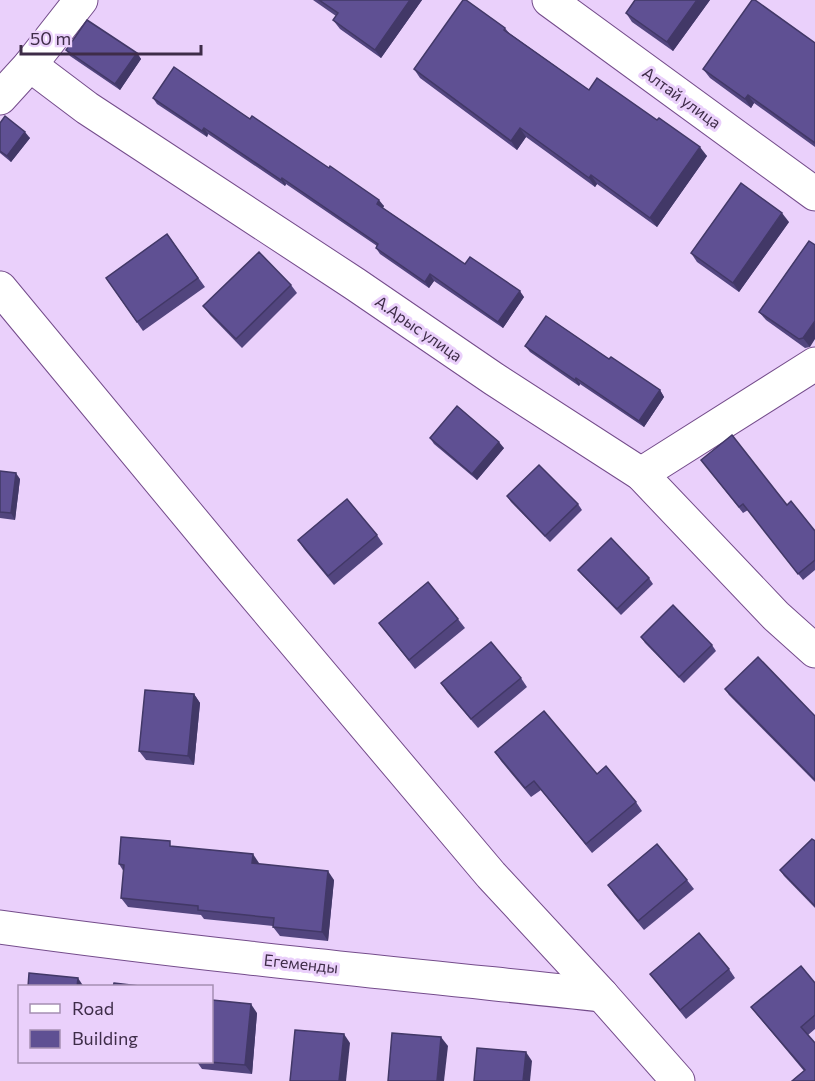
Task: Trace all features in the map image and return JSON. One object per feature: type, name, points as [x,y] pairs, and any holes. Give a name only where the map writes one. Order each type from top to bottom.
[{"type":"street","points":[[0,98],[30,65],[81,0]]},
{"type":"street","name":"Алтай улица","points":[[549,0],[815,194]]},
{"type":"street","name":"А.Арыс улица","points":[[30,65],[87,108],[355,284],[494,380],[641,474],[776,616],[815,651]]},
{"type":"street","points":[[0,288],[236,573],[491,875],[678,1081]]},
{"type":"street","points":[[641,474],[815,364]]},
{"type":"street","name":"Егеменды","points":[[0,927],[602,995]]},
{"type":"building","points":[[319,0],[410,0],[375,50],[333,20],[338,13]]},
{"type":"building","points":[[463,0],[589,90],[597,78],[700,147],[650,218],[591,175],[589,178],[520,128],[511,141],[414,69]]},
{"type":"building","points":[[635,0],[697,0],[667,42],[626,13]]},
{"type":"building","points":[[752,0],[815,43],[815,143],[748,95],[745,99],[703,69]]},
{"type":"building","points":[[87,20],[137,53],[115,84],[66,50]]},
{"type":"building","points":[[174,67],[250,119],[252,116],[329,168],[330,166],[379,200],[377,204],[465,264],[470,257],[520,291],[498,322],[430,274],[425,282],[376,248],[378,244],[282,178],[281,180],[204,128],[202,131],[153,98]]},
{"type":"building","points":[[5,116],[25,132],[7,156],[0,151],[0,123]]},
{"type":"building","points":[[741,183],[782,213],[733,283],[691,253]]},
{"type":"building","points":[[167,234],[198,278],[137,322],[106,278]]},
{"type":"building","points":[[809,241],[815,245],[815,321],[803,338],[799,339],[759,312]]},
{"type":"building","points":[[259,252],[291,285],[236,339],[203,306]]},
{"type":"building","points":[[546,316],[660,390],[639,421],[525,346]]},
{"type":"building","points":[[457,406],[499,442],[472,474],[430,438]]},
{"type":"building","points":[[732,435],[787,505],[791,501],[815,531],[815,560],[798,574],[743,504],[739,507],[701,460]]},
{"type":"building","points":[[539,465],[578,504],[545,536],[507,496]]},
{"type":"building","points":[[0,471],[16,473],[11,513],[0,512]]},
{"type":"building","points":[[347,499],[377,535],[328,576],[298,540]]},
{"type":"building","points":[[611,538],[649,578],[617,609],[578,570]]},
{"type":"building","points":[[428,582],[458,619],[409,660],[379,623]]},
{"type":"building","points":[[673,605],[712,645],[679,677],[641,637]]},
{"type":"building","points":[[491,642],[521,678],[471,719],[441,683]]},
{"type":"building","points":[[758,657],[815,716],[815,780],[725,689]]},
{"type":"building","points":[[145,690],[194,694],[188,756],[139,751]]},
{"type":"building","points":[[544,711],[597,774],[606,766],[636,802],[586,844],[534,781],[525,788],[495,752]]},
{"type":"building","points":[[121,837],[170,841],[170,846],[253,854],[252,863],[328,871],[322,932],[273,927],[274,918],[198,910],[198,906],[121,898],[124,865],[119,864]]},
{"type":"building","points":[[812,839],[815,841],[815,906],[780,870]]},
{"type":"building","points":[[657,844],[687,880],[638,921],[608,885]]},
{"type":"building","points":[[699,933],[729,969],[680,1010],[650,974]]},
{"type":"building","points":[[801,966],[815,983],[815,1015],[801,1027],[815,1043],[815,1081],[792,1081],[805,1070],[751,1007]]},
{"type":"building","points":[[29,973],[78,978],[77,985],[28,985]]},
{"type":"building","points":[[213,1000],[251,1004],[245,1065],[213,1062]]},
{"type":"building","points":[[295,1030],[344,1034],[339,1081],[290,1081]]},
{"type":"building","points":[[392,1033],[441,1037],[437,1081],[388,1081]]},
{"type":"building","points":[[477,1048],[526,1052],[523,1081],[474,1081]]}]
